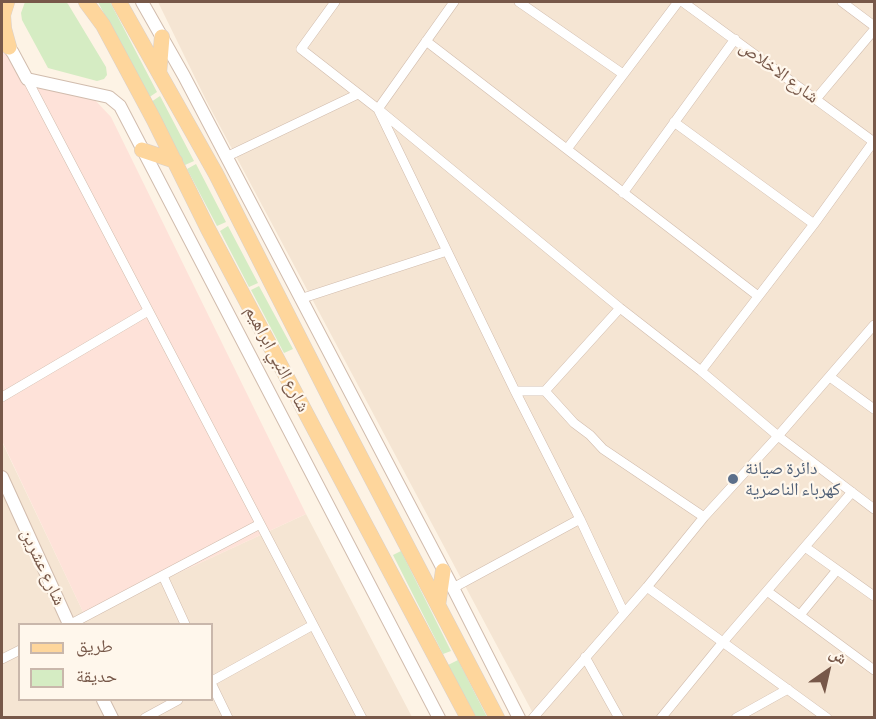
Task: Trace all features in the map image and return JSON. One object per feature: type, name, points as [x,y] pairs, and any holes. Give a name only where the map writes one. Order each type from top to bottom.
[{"type":"main road","points":[[5,41],[3,15],[7,2]]},
{"type":"main road","name":"شارع النبي ابراهيم","points":[[86,2],[103,25],[154,120],[208,229],[468,717]]},
{"type":"main road","name":"شارع النبي ابراهيم","points":[[119,2],[216,174],[352,441],[497,717]]},
{"type":"main road","points":[[159,73],[162,38]]},
{"type":"main road","points":[[142,150],[175,161]]},
{"type":"main road","points":[[328,454],[352,441]]},
{"type":"main road","points":[[438,605],[443,571]]},
{"type":"street","points":[[142,2],[184,76],[519,717]]},
{"type":"street","points":[[335,2],[301,49],[378,109],[778,436],[874,509]]},
{"type":"street","points":[[378,109],[454,2]]},
{"type":"street","points":[[519,2],[623,74]]},
{"type":"street","points":[[567,149],[678,2]]},
{"type":"street","name":"شارع الاخلاص","points":[[684,2],[874,142]]},
{"type":"street","points":[[816,99],[874,28],[842,2]]},
{"type":"street","points":[[623,193],[735,39]]},
{"type":"street","points":[[5,41],[362,717]]},
{"type":"street","points":[[426,41],[758,296]]},
{"type":"street","points":[[27,79],[109,97],[120,106],[440,717]]},
{"type":"street","points":[[226,158],[358,94]]},
{"type":"street","points":[[378,109],[624,613]]},
{"type":"street","points":[[674,122],[814,224]]},
{"type":"street","points":[[700,371],[814,224],[874,142]]},
{"type":"street","points":[[300,299],[447,251]]},
{"type":"street","points":[[545,391],[620,308]]},
{"type":"street","points":[[2,397],[148,311]]},
{"type":"street","points":[[533,717],[647,587],[704,517],[874,325]]},
{"type":"street","points":[[830,377],[874,410]]},
{"type":"street","points":[[515,390],[545,391],[574,423],[603,449],[704,517]]},
{"type":"street","name":"شارع عشرين","points":[[2,477],[70,623]]},
{"type":"street","points":[[661,717],[852,492]]},
{"type":"street","points":[[453,588],[580,519]]},
{"type":"street","points":[[72,623],[260,524]]},
{"type":"street","points":[[805,547],[874,596]]},
{"type":"street","points":[[800,615],[837,570]]},
{"type":"street","points":[[163,576],[185,623]]},
{"type":"street","points":[[647,587],[827,717]]},
{"type":"street","points":[[767,591],[874,670]]},
{"type":"street","points":[[213,682],[313,625]]},
{"type":"street","points":[[2,658],[18,651]]},
{"type":"street","points":[[585,657],[619,717]]},
{"type":"street","points":[[213,685],[228,717]]},
{"type":"street","points":[[736,717],[788,689]]},
{"type":"street","points":[[105,701],[112,717]]},
{"type":"street","points":[[145,717],[174,701]]},
{"type":"shaded area","points":[[158,2],[874,2],[874,717],[535,717],[207,102]]},
{"type":"shaded area","points":[[2,45],[28,85],[94,99],[111,117],[306,514],[85,616],[2,441]]},
{"type":"shaded area","points":[[2,442],[85,616],[306,514],[412,717],[2,717]]},
{"type":"green space","points":[[25,2],[66,2],[106,67],[107,75],[104,79],[97,81],[48,68],[22,20],[21,13]]},
{"type":"green space","points":[[98,2],[110,2],[157,92],[148,98]]},
{"type":"green space","points":[[160,96],[194,161],[185,165],[151,102]]},
{"type":"green space","points":[[196,164],[226,222],[217,226],[187,169]]},
{"type":"green space","points":[[228,226],[258,283],[249,287],[220,231]]},
{"type":"green space","points":[[259,286],[293,349],[284,353],[251,290]]},
{"type":"green space","points":[[401,551],[451,651],[443,654],[393,555]]},
{"type":"green space","points":[[458,660],[487,717],[476,717],[448,665]]},
{"type":"place","name":"دائرة صيانة كهرباء الناصرية","points":[[733,479]]}]
